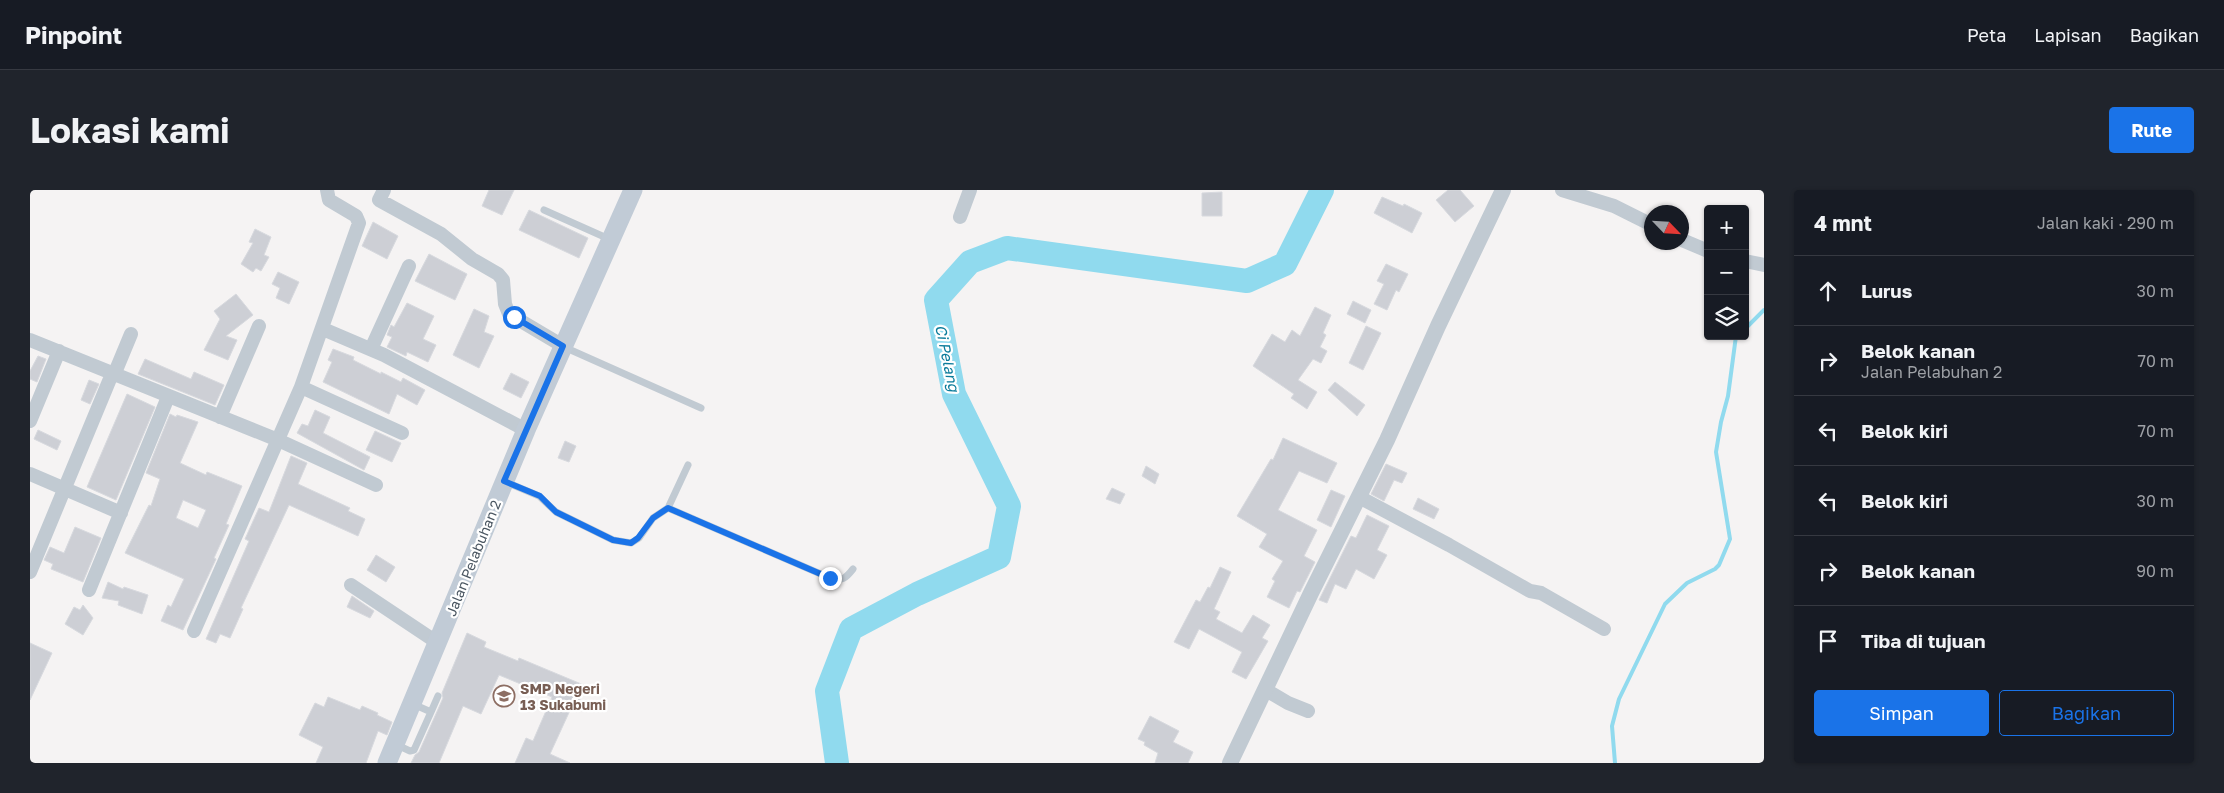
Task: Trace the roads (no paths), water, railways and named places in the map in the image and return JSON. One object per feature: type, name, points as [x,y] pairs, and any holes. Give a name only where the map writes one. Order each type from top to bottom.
[{"type":"main road","name":"Jalan Pelabuhan 2","points":[[387,763],[504,481],[633,190]]},
{"type":"street","points":[[194,631],[301,387],[359,223],[356,216],[329,200],[326,190]]},
{"type":"street","points":[[384,190],[379,200],[442,234],[472,258],[498,274],[503,280],[505,304],[509,314],[563,346]]},
{"type":"street","points":[[960,218],[970,190]]},
{"type":"street","points":[[1230,763],[1311,592],[1359,497],[1503,190]]},
{"type":"street","points":[[1562,190],[1614,206],[1644,220]]},
{"type":"street","points":[[1689,243],[1706,250]]},
{"type":"street","points":[[1749,262],[1764,265]]},
{"type":"street","points":[[371,349],[409,266]]},
{"type":"street","points":[[220,417],[259,326]]},
{"type":"street","points":[[323,329],[371,349],[526,430]]},
{"type":"street","points":[[30,572],[131,334]]},
{"type":"street","points":[[30,340],[278,440],[376,485]]},
{"type":"street","points":[[30,421],[59,351]]},
{"type":"street","points":[[301,387],[402,432]]},
{"type":"street","points":[[89,590],[168,397]]},
{"type":"street","points":[[30,474],[121,513]]},
{"type":"street","points":[[1359,497],[1449,545],[1530,592],[1541,593],[1604,629]]},
{"type":"street","points":[[352,585],[438,643]]},
{"type":"street","points":[[1266,690],[1288,703],[1308,711]]},
{"type":"lane","points":[[544,210],[611,241]]},
{"type":"lane","points":[[563,346],[701,408]]},
{"type":"lane","points":[[504,481],[540,496],[556,512],[620,542],[631,543],[638,538],[653,518],[668,508],[688,465]]},
{"type":"lane","points":[[668,508],[837,581],[845,579],[853,569]]},
{"type":"lane","points":[[395,744],[410,751],[414,750],[438,696]]},
{"type":"lane","points":[[413,704],[431,712]]},
{"type":"waterway","name":"Ci Pelang","points":[[837,763],[827,691],[851,629],[917,594],[999,557],[1009,506],[954,394],[936,300],[970,262],[1007,248],[1247,281],[1285,264],[1322,190]]},
{"type":"waterway","points":[[1749,325],[1764,310]]},
{"type":"waterway","points":[[1615,763],[1612,726],[1619,699],[1665,604],[1687,583],[1715,569],[1719,565],[1730,539],[1716,452],[1728,396],[1735,340]]},
{"type":"place","name":"SMP Negeri 13 Sukabumi","points":[[504,696]]}]
